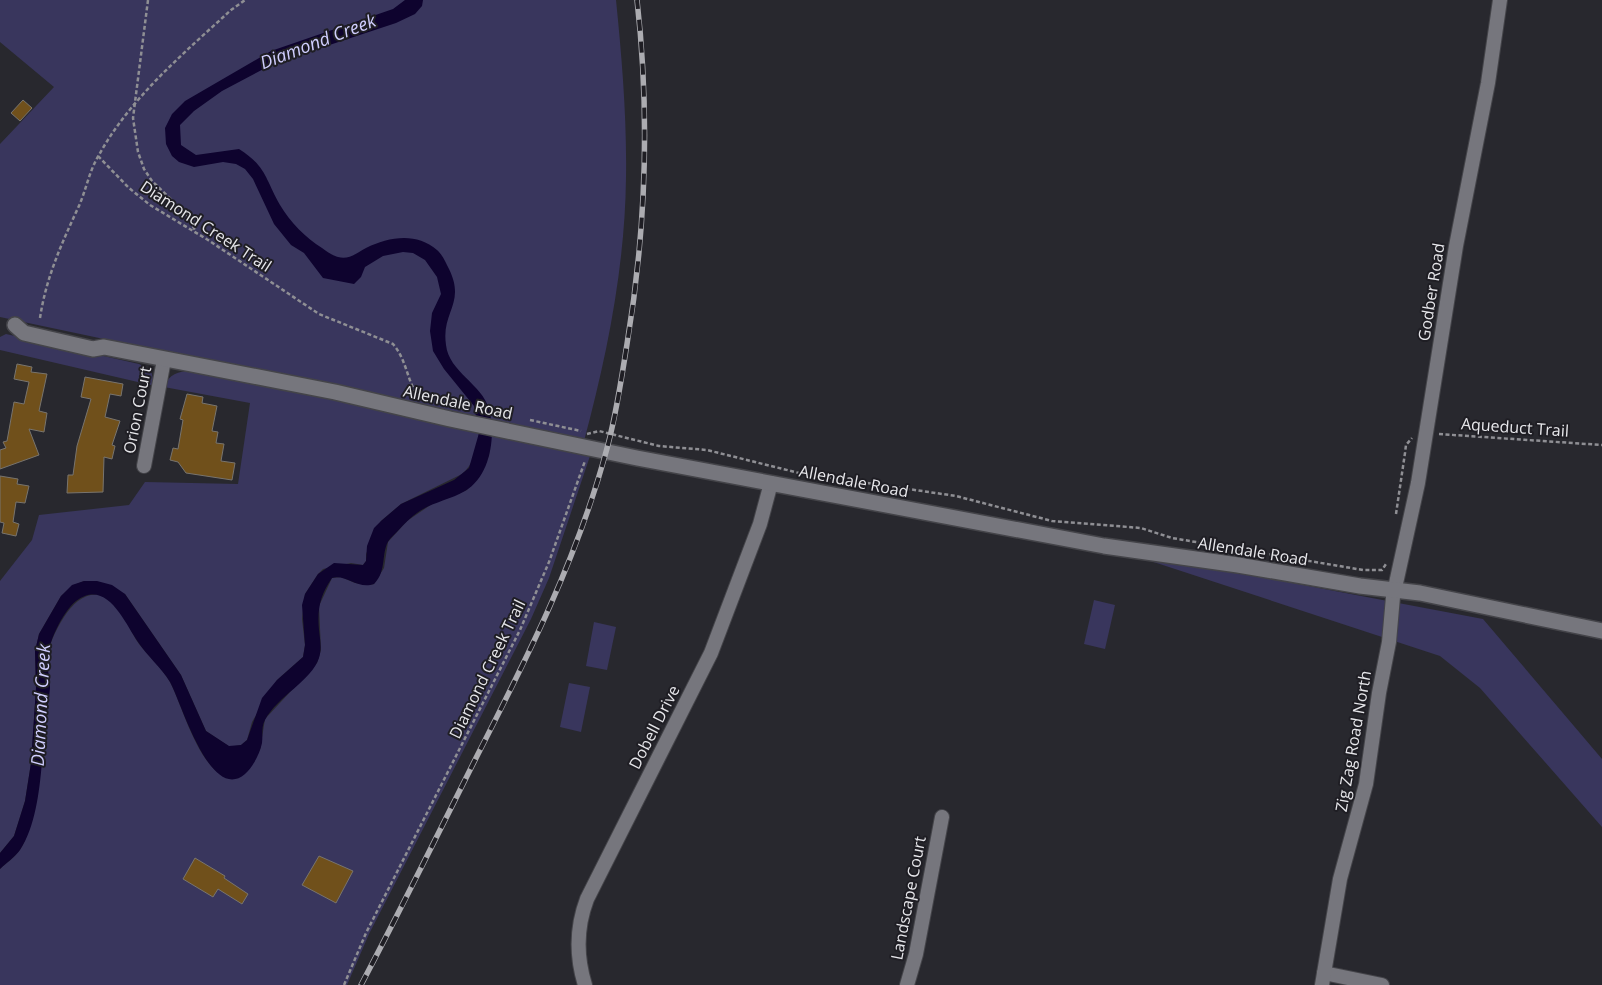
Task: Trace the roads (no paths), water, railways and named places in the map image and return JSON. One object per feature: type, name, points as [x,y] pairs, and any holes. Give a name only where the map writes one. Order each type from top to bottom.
[{"type":"street","name":"Godber Road","points":[[1396,590],[1426,433],[1456,246],[1488,82],[1500,0]]},
{"type":"street","name":"Allendale Road","points":[[8,324],[20,332],[93,349],[104,347],[335,392],[500,429],[587,441],[771,483],[1104,546],[1396,590],[1602,631]]},
{"type":"street","name":"Orion Court","points":[[144,466],[164,360]]},
{"type":"street","name":"Dobell Drive","points":[[585,985],[578,948],[581,918],[587,899],[711,653],[760,524],[771,483]]},
{"type":"street","name":"Zig Zag Road North","points":[[1323,979],[1340,879],[1366,784],[1396,590]]},
{"type":"street","name":"Landscape Court","points":[[907,985],[916,954],[942,817]]},
{"type":"street","points":[[1323,979],[1382,985]]},
{"type":"water","name":"Diamond Creek","points":[[405,0],[423,0],[422,6],[415,14],[396,23],[275,63],[222,91],[194,111],[180,125],[181,145],[196,155],[239,149],[260,168],[280,205],[293,223],[310,239],[334,256],[349,257],[375,244],[402,238],[429,244],[439,252],[454,281],[455,291],[445,333],[448,354],[459,371],[480,392],[489,409],[491,419],[492,431],[489,454],[481,476],[465,491],[417,513],[390,539],[385,549],[381,573],[374,584],[363,585],[342,578],[332,578],[325,590],[319,609],[319,658],[309,674],[270,712],[264,723],[260,751],[251,768],[245,774],[232,779],[220,775],[209,763],[198,746],[170,682],[142,647],[113,605],[97,595],[87,595],[76,601],[60,621],[47,657],[50,688],[39,790],[32,822],[20,850],[0,869],[0,853],[14,836],[25,801],[31,763],[36,688],[35,651],[39,634],[61,596],[72,585],[84,581],[97,581],[112,585],[125,594],[181,675],[206,731],[229,746],[241,745],[247,740],[262,698],[277,680],[303,657],[305,645],[302,605],[305,594],[318,574],[334,563],[363,565],[366,561],[367,546],[374,528],[381,521],[401,504],[454,480],[469,468],[479,433],[474,406],[444,369],[433,351],[430,331],[432,313],[441,294],[437,277],[425,260],[413,253],[403,252],[383,256],[365,267],[361,277],[354,284],[323,278],[304,253],[291,245],[274,224],[253,179],[245,169],[236,164],[223,162],[194,167],[179,162],[172,156],[166,144],[165,128],[172,114],[185,101],[271,51],[393,9]]},
{"type":"railway","points":[[361,985],[532,645],[581,531],[610,439],[627,344],[642,215],[645,129],[644,86],[637,0]]}]
